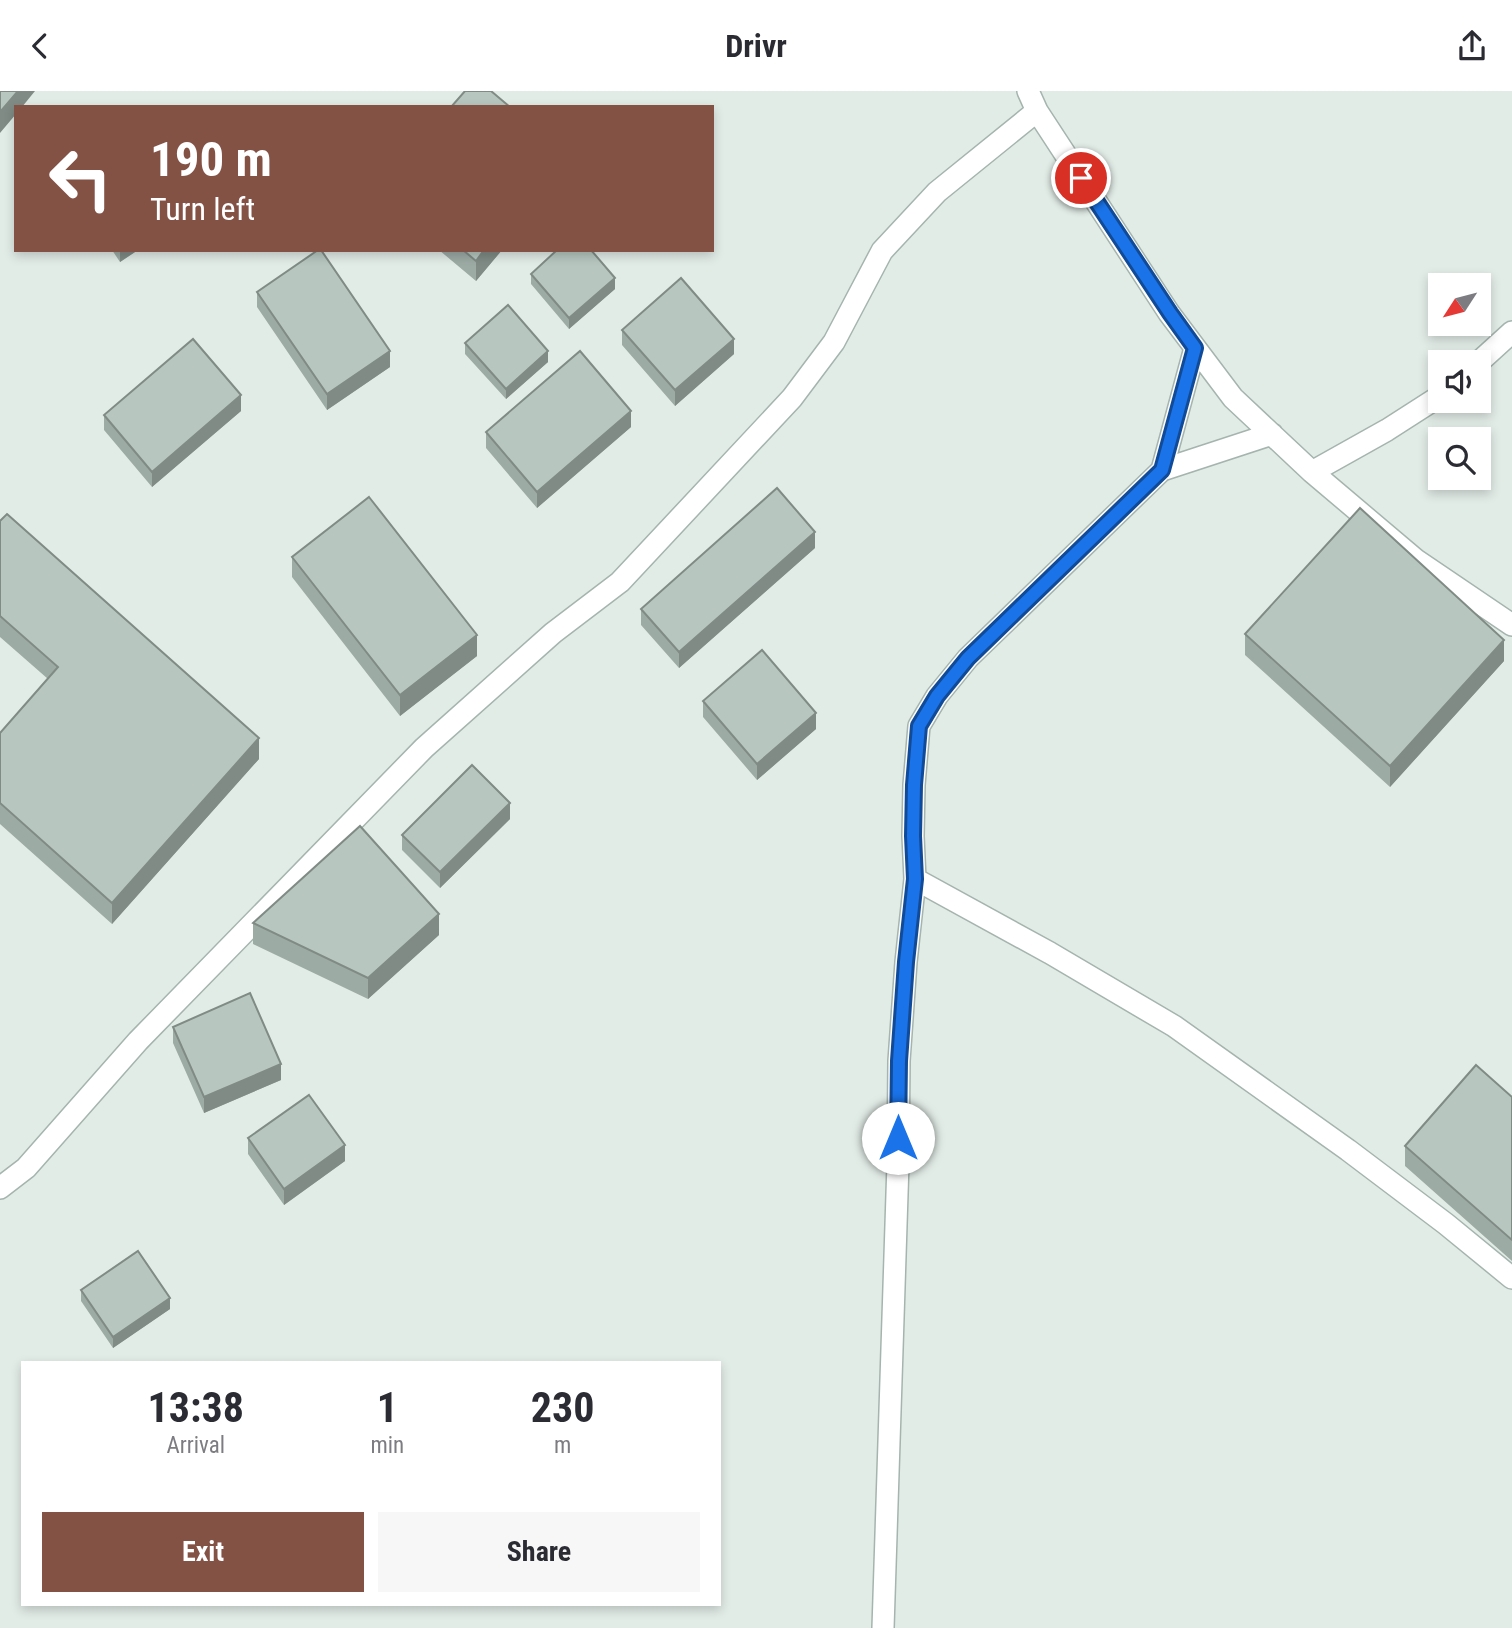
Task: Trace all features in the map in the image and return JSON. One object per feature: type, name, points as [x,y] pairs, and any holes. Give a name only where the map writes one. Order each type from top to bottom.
[{"type":"street","points":[[0,1188],[26,1168],[138,1041],[424,748],[552,633],[620,582],[792,398],[834,342],[882,251],[937,192],[1033,101],[1170,313],[1233,398],[1312,472],[1416,560],[1512,625]]},
{"type":"street","points":[[1491,351],[1512,332]]},
{"type":"street","points":[[1162,470],[1195,348]]},
{"type":"street","points":[[1312,472],[1428,404]]},
{"type":"street","points":[[883,1628],[899,1061],[915,879],[913,823],[919,726],[937,696],[968,658],[1162,470],[1272,434]]},
{"type":"street","points":[[915,879],[1050,953],[1174,1026],[1348,1150],[1512,1277]]},
{"type":"building","points":[[0,91],[18,91],[0,112]]},
{"type":"building","points":[[465,91],[491,91],[508,105],[453,105]]},
{"type":"building","points":[[315,252],[322,252],[390,351],[327,394],[257,292]]},
{"type":"building","points":[[465,252],[483,252],[476,261]]},
{"type":"building","points":[[555,252],[593,252],[615,278],[569,318],[531,274]]},
{"type":"building","points":[[681,278],[734,339],[675,390],[622,330]]},
{"type":"building","points":[[508,305],[548,351],[506,389],[465,343]]},
{"type":"building","points":[[193,339],[241,395],[152,472],[104,415]]},
{"type":"building","points":[[580,351],[631,411],[537,492],[486,432]]},
{"type":"building","points":[[777,488],[815,532],[679,652],[641,609]]},
{"type":"building","points":[[369,497],[477,635],[400,695],[292,557]]},
{"type":"building","points":[[1360,508],[1504,640],[1390,766],[1245,634]]},
{"type":"building","points":[[7,514],[259,738],[112,903],[0,803],[0,733],[58,667],[0,616],[0,521]]},
{"type":"building","points":[[762,650],[816,713],[757,764],[703,701]]},
{"type":"building","points":[[472,765],[510,803],[440,872],[402,835]]},
{"type":"building","points":[[360,826],[439,914],[368,978],[253,923]]},
{"type":"building","points":[[250,993],[281,1064],[204,1097],[173,1027]]},
{"type":"building","points":[[1476,1065],[1512,1097],[1512,1240],[1405,1146]]},
{"type":"building","points":[[309,1095],[345,1145],[284,1189],[248,1138]]},
{"type":"building","points":[[138,1251],[170,1298],[113,1337],[81,1290]]},
{"type":"route","points":[[898,1138],[899,1061],[915,879],[914,785],[919,726],[937,696],[968,658],[1162,470],[1195,348],[1081,178]]}]
